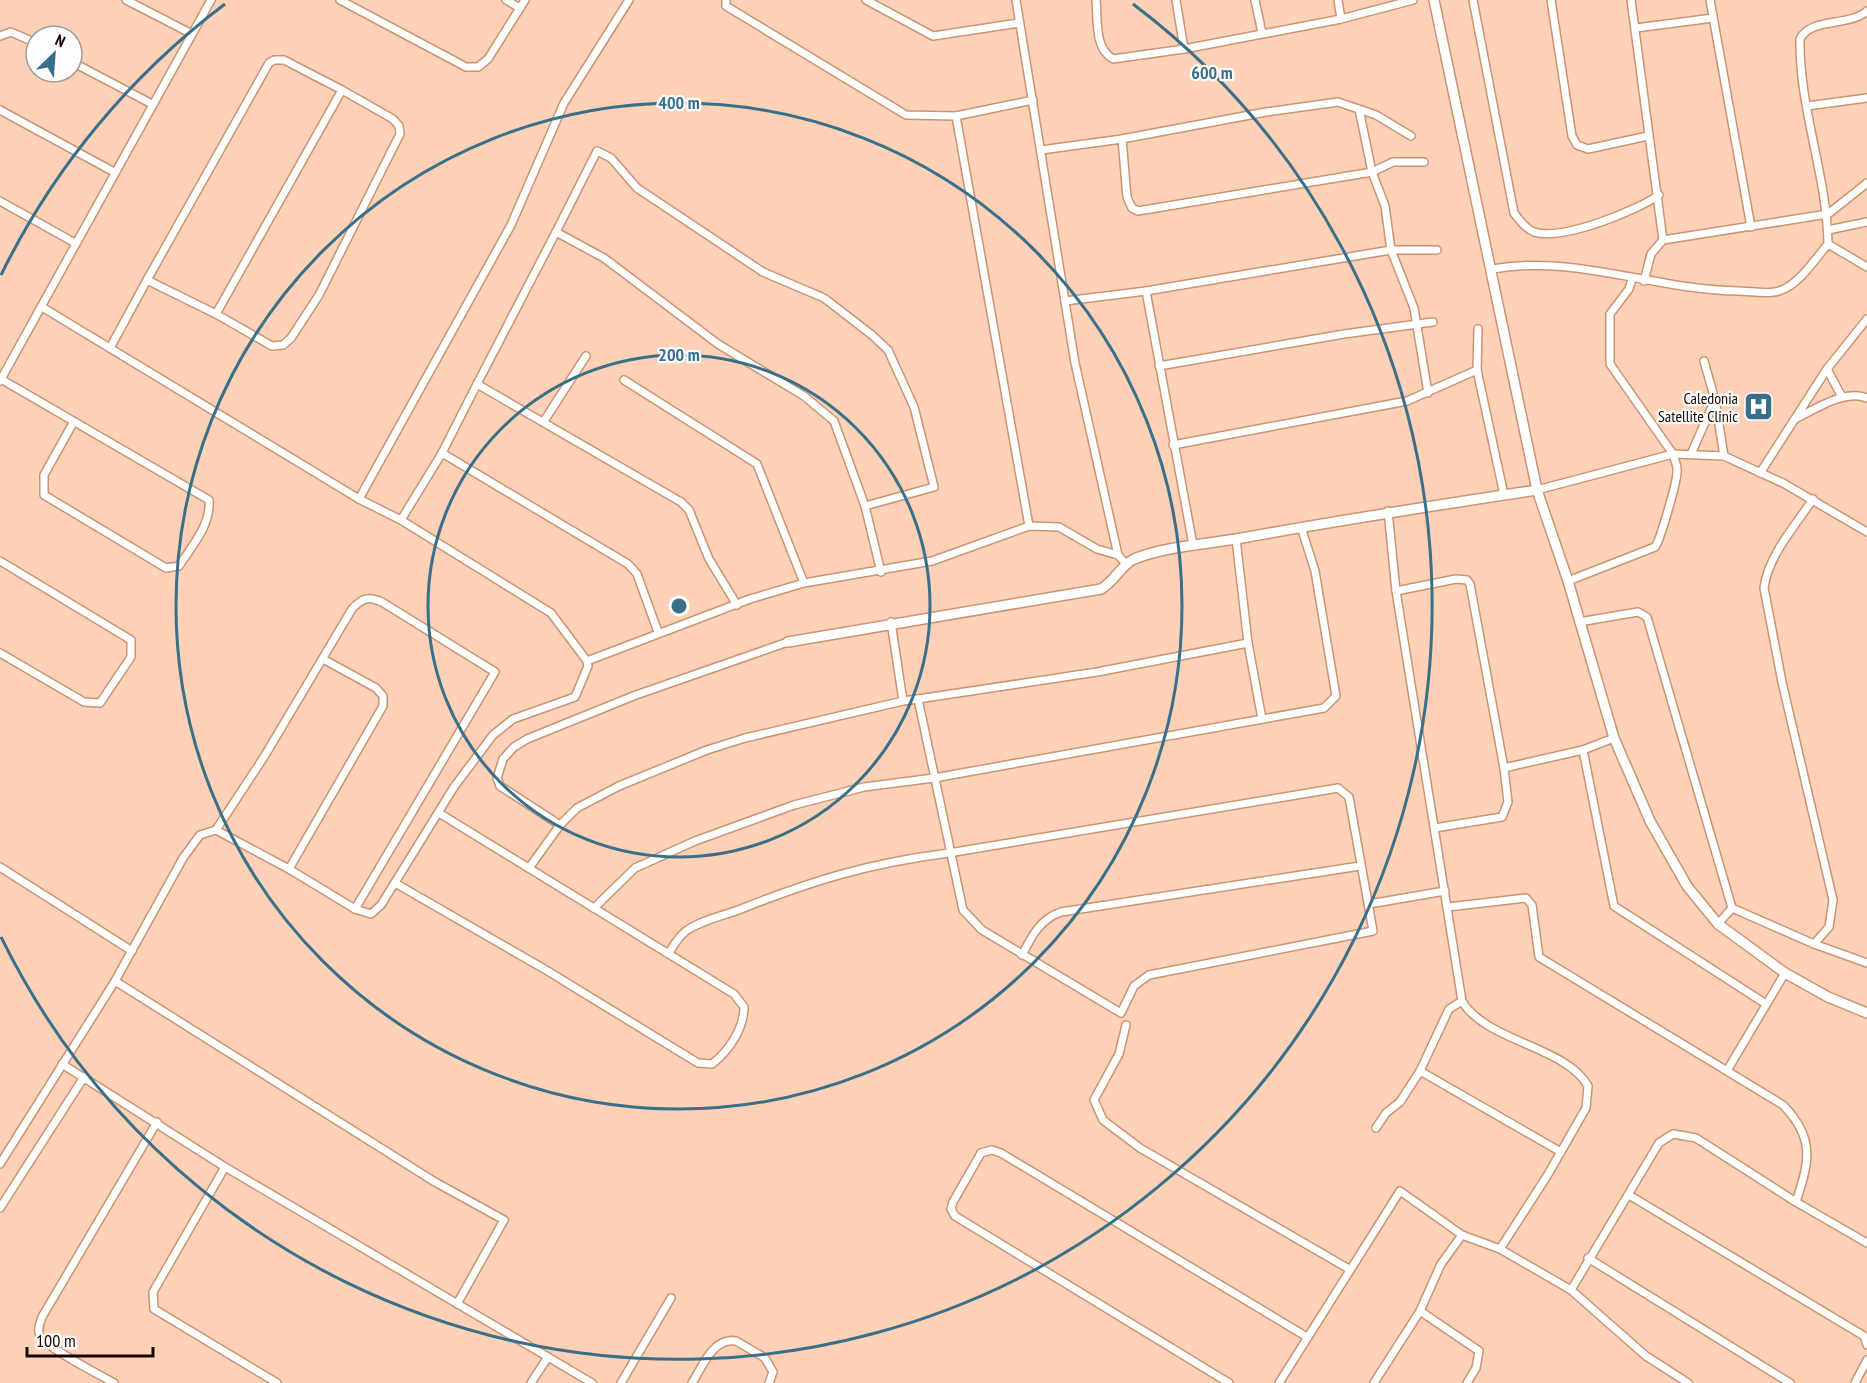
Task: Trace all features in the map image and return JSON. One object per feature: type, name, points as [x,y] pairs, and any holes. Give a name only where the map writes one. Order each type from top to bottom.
[{"type":"street","points":[[126,0],[192,34]]},
{"type":"street","points":[[73,423],[44,475],[44,495],[166,568],[179,566],[200,534],[210,511],[209,500],[1,380],[210,0]]},
{"type":"street","points":[[340,0],[466,67],[474,68],[488,59],[525,0]]},
{"type":"street","points":[[506,0],[520,8]]},
{"type":"street","points":[[359,499],[511,225],[564,103],[629,0]]},
{"type":"street","points":[[726,0],[726,6],[906,115],[956,116],[1033,100]]},
{"type":"street","points":[[866,0],[933,36],[1019,23]]},
{"type":"street","points":[[1016,0],[1074,363],[1118,555],[1126,564]]},
{"type":"street","points":[[1096,0],[1100,44],[1107,55],[1113,59],[1184,49],[1341,19],[1413,0]]},
{"type":"street","points":[[1176,0],[1184,49]]},
{"type":"street","points":[[1255,0],[1262,33]]},
{"type":"street","points":[[1338,0],[1341,19]]},
{"type":"street","points":[[1434,0],[1492,269],[1536,490],[1568,581],[1614,738],[1650,821],[1687,886],[1718,924],[1785,973],[1828,997],[1867,1013]]},
{"type":"street","points":[[1473,0],[1514,213],[1522,224],[1534,232],[1560,232],[1640,208],[1659,195]]},
{"type":"street","points":[[1551,0],[1572,136],[1576,145],[1588,149],[1648,136]]},
{"type":"street","points":[[1631,0],[1648,136],[1659,195],[1663,240]]},
{"type":"street","points":[[1710,0],[1751,227]]},
{"type":"street","points":[[1492,269],[1511,265],[1570,267],[1644,281],[1722,291],[1779,291],[1793,282],[1828,244],[1828,214],[1800,67],[1800,39],[1803,32],[1812,27],[1850,21],[1867,11]]},
{"type":"street","points":[[1636,28],[1713,18]]},
{"type":"street","points":[[0,36],[11,32],[24,38]]},
{"type":"street","points":[[110,348],[147,280],[269,63],[274,60],[284,60],[393,119],[399,126],[400,134],[320,295],[291,338],[279,346],[272,346],[216,314],[147,280]]},
{"type":"street","points":[[84,68],[152,104]]},
{"type":"street","points":[[216,314],[342,90]]},
{"type":"street","points":[[1807,106],[1867,98]]},
{"type":"street","points":[[1041,150],[1122,140],[1316,104],[1338,102],[1359,109],[1412,136]]},
{"type":"street","points":[[1359,109],[1372,172],[1385,206],[1391,250],[1418,324],[1428,393]]},
{"type":"street","points":[[0,110],[114,172]]},
{"type":"street","points":[[956,116],[1029,526]]},
{"type":"street","points":[[1122,140],[1127,197],[1132,208],[1138,211],[1372,172],[1393,162],[1424,162]]},
{"type":"street","points":[[401,520],[442,453],[597,151],[611,158],[637,188],[763,272],[824,298],[873,335],[888,350],[914,407],[934,487],[865,506]]},
{"type":"street","points":[[1644,281],[1651,254],[1663,240],[1828,214],[1867,183]]},
{"type":"street","points":[[0,201],[75,243]]},
{"type":"street","points":[[1828,230],[1867,222]]},
{"type":"street","points":[[556,232],[604,258],[718,344],[804,396],[834,421],[865,506],[881,572]]},
{"type":"street","points":[[1828,244],[1867,267]]},
{"type":"street","points":[[1065,301],[1146,291],[1391,250],[1437,250]]},
{"type":"street","points":[[1568,581],[1655,547],[1659,542],[1665,511],[1675,486],[1678,470],[1673,454],[1610,364],[1610,314],[1629,289],[1632,279]]},
{"type":"street","points":[[1146,291],[1193,545]]},
{"type":"street","points":[[0,1164],[115,981],[192,844],[203,833],[216,830],[289,869],[355,909],[371,914],[381,906],[438,813],[498,729],[513,719],[575,697],[588,666],[587,661],[551,613],[401,520],[359,499],[42,308]]},
{"type":"street","points":[[1760,473],[1827,369],[1867,319]]},
{"type":"street","points":[[1159,366],[1433,322]]},
{"type":"street","points":[[1478,329],[1477,370],[1504,495]]},
{"type":"street","points":[[544,421],[586,356]]},
{"type":"street","points":[[1704,361],[1715,400],[1724,456]]},
{"type":"street","points":[[1827,369],[1842,397]]},
{"type":"street","points":[[1173,445],[1407,401],[1477,370]]},
{"type":"street","points":[[624,380],[757,464],[804,583]]},
{"type":"street","points":[[477,384],[681,502],[689,510],[709,559],[737,604]]},
{"type":"street","points":[[1795,419],[1842,397],[1859,395],[1867,398]]},
{"type":"street","points":[[1691,454],[1715,400]]},
{"type":"street","points":[[442,453],[628,564],[637,574],[658,632]]},
{"type":"street","points":[[560,825],[500,786],[497,778],[499,767],[514,747],[636,695],[788,642],[891,622],[1101,589],[1117,578],[1126,564],[1135,558],[1193,545],[1388,511],[1536,490],[1673,454],[1724,456],[1813,499],[1839,518],[1867,532]]},
{"type":"street","points":[[1813,499],[1773,561],[1766,574],[1764,588],[1785,693],[1833,900],[1829,927],[1814,944]]},
{"type":"street","points":[[1388,511],[1396,591],[1462,1001],[1474,1017],[1572,1069],[1588,1086],[1587,1102],[1561,1152],[1500,1249]]},
{"type":"street","points":[[587,661],[658,632],[804,583],[881,572],[932,561],[1029,526],[1059,527],[1097,549],[1118,555]]},
{"type":"street","points":[[594,908],[635,868],[695,841],[794,805],[864,787],[934,778],[1324,708],[1336,696],[1315,571],[1301,527]]},
{"type":"street","points":[[1236,539],[1248,643],[1262,719]]},
{"type":"street","points":[[0,561],[131,640],[131,657],[100,703],[84,702],[0,653]]},
{"type":"street","points":[[1396,591],[1456,579],[1467,580],[1470,584],[1504,768],[1508,802],[1502,817],[1435,828]]},
{"type":"street","points":[[216,830],[264,757],[352,609],[360,601],[368,598],[382,602],[495,672],[355,909]]},
{"type":"street","points":[[1579,622],[1638,612],[1647,617],[1732,908]]},
{"type":"street","points":[[891,622],[903,701]]},
{"type":"street","points":[[529,868],[560,825],[584,804],[707,750],[841,714],[903,701],[1097,672],[1248,643]]},
{"type":"street","points":[[289,869],[383,706],[383,696],[376,688],[323,659]]},
{"type":"street","points":[[669,953],[687,930],[799,886],[856,868],[949,853],[1338,788],[1349,797],[1360,866],[1374,931],[1149,975],[1134,986],[1121,1013],[982,930],[963,910],[949,853],[918,699]]},
{"type":"street","points":[[1504,768],[1583,750],[1614,738]]},
{"type":"street","points":[[1583,750],[1614,906],[1766,1004]]},
{"type":"street","points":[[394,883],[546,970],[698,1063],[712,1064],[728,1049],[744,1016],[744,1007],[734,994],[438,813]]},
{"type":"street","points":[[1022,955],[1036,928],[1045,919],[1061,912],[1360,866]]},
{"type":"street","points":[[0,867],[132,951]]},
{"type":"street","points":[[1369,904],[1445,891]]},
{"type":"street","points":[[1448,907],[1526,898],[1533,905],[1539,957],[1728,1069],[1784,1105],[1803,1131],[1808,1148],[1807,1166],[1796,1202]]},
{"type":"street","points":[[1732,908],[1814,944],[1867,963]]},
{"type":"street","points":[[1718,924],[1732,908]]},
{"type":"street","points":[[1728,1069],[1785,973]]},
{"type":"street","points":[[115,981],[435,1182],[504,1220],[457,1304]]},
{"type":"street","points":[[1376,1128],[1386,1113],[1401,1102],[1420,1071],[1449,1009],[1462,1001]]},
{"type":"street","points":[[1126,1025],[1119,1054],[1094,1100],[1103,1120],[1140,1148],[1349,1269]]},
{"type":"street","points":[[62,1064],[225,1167],[592,1383]]},
{"type":"street","points":[[1420,1071],[1561,1152]]},
{"type":"street","points":[[0,1208],[84,1077]]},
{"type":"street","points":[[114,1383],[49,1345],[39,1334],[39,1327],[42,1317],[157,1122]]},
{"type":"street","points":[[1571,1290],[1588,1258],[1629,1196],[1659,1143],[1673,1134],[1696,1138],[1867,1244]]},
{"type":"street","points":[[1229,1383],[955,1216],[951,1209],[952,1202],[981,1153],[992,1150],[1001,1153],[1307,1337]]},
{"type":"street","points":[[225,1167],[153,1292],[154,1309],[277,1383]]},
{"type":"street","points":[[1279,1383],[1400,1191],[1462,1235],[1500,1249],[1571,1290],[1646,1356],[1688,1383]]},
{"type":"street","points":[[1629,1196],[1864,1336],[1867,1345]]},
{"type":"street","points":[[1374,1383],[1420,1311],[1441,1264],[1462,1235]]},
{"type":"street","points":[[1588,1258],[1790,1383]]},
{"type":"street","points":[[621,1383],[671,1298]]},
{"type":"street","points":[[1420,1311],[1479,1351],[1478,1361],[1467,1383]]},
{"type":"street","points":[[693,1383],[712,1351],[724,1341],[730,1340],[736,1341],[769,1362],[773,1372],[769,1383]]},
{"type":"street","points":[[531,1383],[548,1357]]},
{"type":"street","points":[[1855,1383],[1867,1360]]},
{"type":"place","name":"Caledonia Satellite Clinic","points":[[1759,407]]}]
